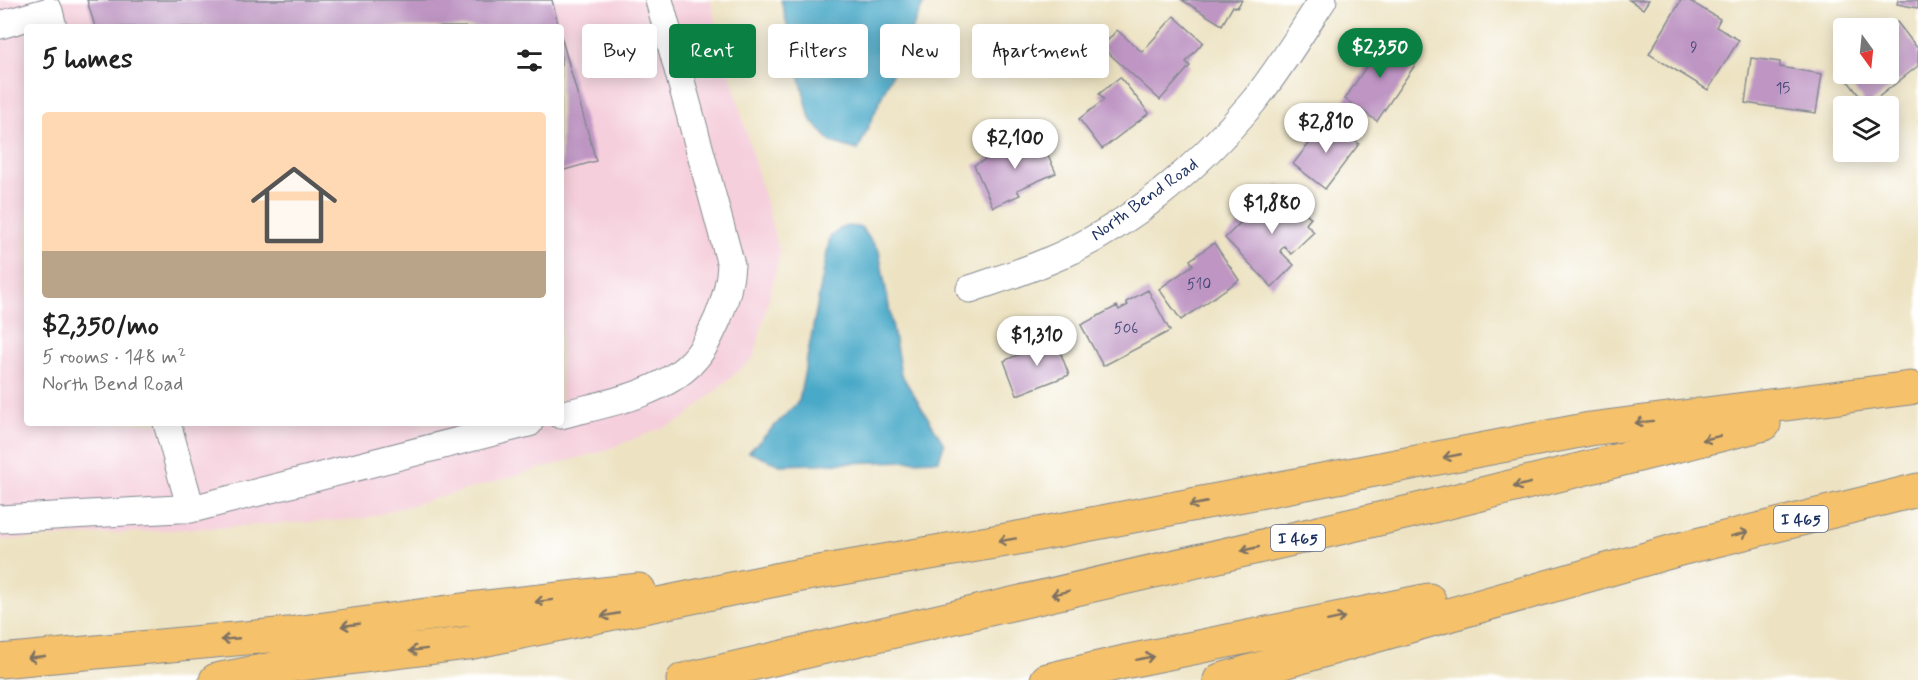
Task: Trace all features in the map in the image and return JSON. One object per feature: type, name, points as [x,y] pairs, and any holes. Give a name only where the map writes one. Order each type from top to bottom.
[{"type":"highway","points":[[216,680],[293,665],[468,643],[790,578],[1023,537],[1590,429],[1914,387]]},
{"type":"highway","name":"I 465","points":[[683,680],[1409,512],[1914,387]]},
{"type":"highway","name":"I 465","points":[[1047,680],[1684,548],[1918,490]]},
{"type":"highway","points":[[1220,680],[1684,548]]},
{"type":"highway","points":[[0,661],[288,634],[470,609],[664,587],[790,578]]},
{"type":"street","points":[[564,414],[661,385],[692,362],[711,335],[730,283],[731,265],[659,0]]},
{"type":"street","name":"North Bend Road","points":[[970,289],[1049,261],[1084,243],[1118,223],[1181,177],[1254,101],[1323,0]]},
{"type":"street","points":[[0,25],[49,13]]},
{"type":"street","points":[[168,426],[191,509]]},
{"type":"street","points":[[0,519],[191,509],[517,426]]},
{"type":"shaded area","points":[[0,0],[710,0],[717,24],[669,24],[669,78],[731,78],[780,254],[754,357],[682,420],[603,451],[362,519],[0,540]]},
{"type":"water","points":[[781,0],[925,0],[914,24],[880,24],[880,78],[890,78],[858,150],[831,142],[810,119],[800,78],[868,78],[868,24],[787,24]]},
{"type":"water","points":[[844,226],[861,227],[879,251],[901,374],[944,444],[939,460],[780,465],[749,452],[799,401],[830,237]]},
{"type":"building","points":[[87,0],[552,0],[558,24],[94,24]]},
{"type":"building","points":[[1182,0],[1242,0],[1237,8],[1233,6],[1222,25]]},
{"type":"building","points":[[1629,0],[1649,0],[1643,9]]},
{"type":"building","points":[[1681,0],[1688,0],[1720,19],[1716,27],[1739,40],[1708,90],[1649,54]]},
{"type":"building","points":[[1898,0],[1918,0],[1918,8],[1897,4]]},
{"type":"building","points":[[1174,16],[1203,42],[1186,62],[1190,66],[1160,100],[1109,53],[1109,39],[1117,30],[1142,52]]},
{"type":"building","points":[[1899,25],[1918,49],[1918,66],[1899,81]]},
{"type":"building","points":[[1379,37],[1417,62],[1377,121],[1345,99],[1369,62],[1364,59]]},
{"type":"building","points":[[564,47],[596,161],[564,170]]},
{"type":"building","points":[[1751,58],[1780,62],[1780,67],[1822,74],[1816,113],[1745,103]]},
{"type":"building","points":[[1120,77],[1149,113],[1102,149],[1079,119],[1104,100],[1099,94]]},
{"type":"building","points":[[1850,84],[1895,84],[1880,96],[1859,96]]},
{"type":"building","points":[[1328,119],[1359,144],[1325,189],[1293,164]]},
{"type":"building","points":[[1039,135],[1056,173],[1017,190],[1020,195],[993,207],[974,165]]},
{"type":"building","points":[[1279,185],[1311,218],[1306,224],[1314,232],[1291,254],[1284,246],[1280,251],[1294,265],[1272,287],[1225,238],[1254,209],[1258,212],[1264,206],[1261,203]]},
{"type":"building","points":[[1214,243],[1239,280],[1181,320],[1159,289],[1193,265],[1190,260]]},
{"type":"building","points":[[1148,290],[1170,331],[1103,366],[1081,325],[1117,306],[1119,310],[1128,305],[1126,302]]},
{"type":"building","points":[[1055,338],[1069,375],[1017,395],[1004,361]]}]
